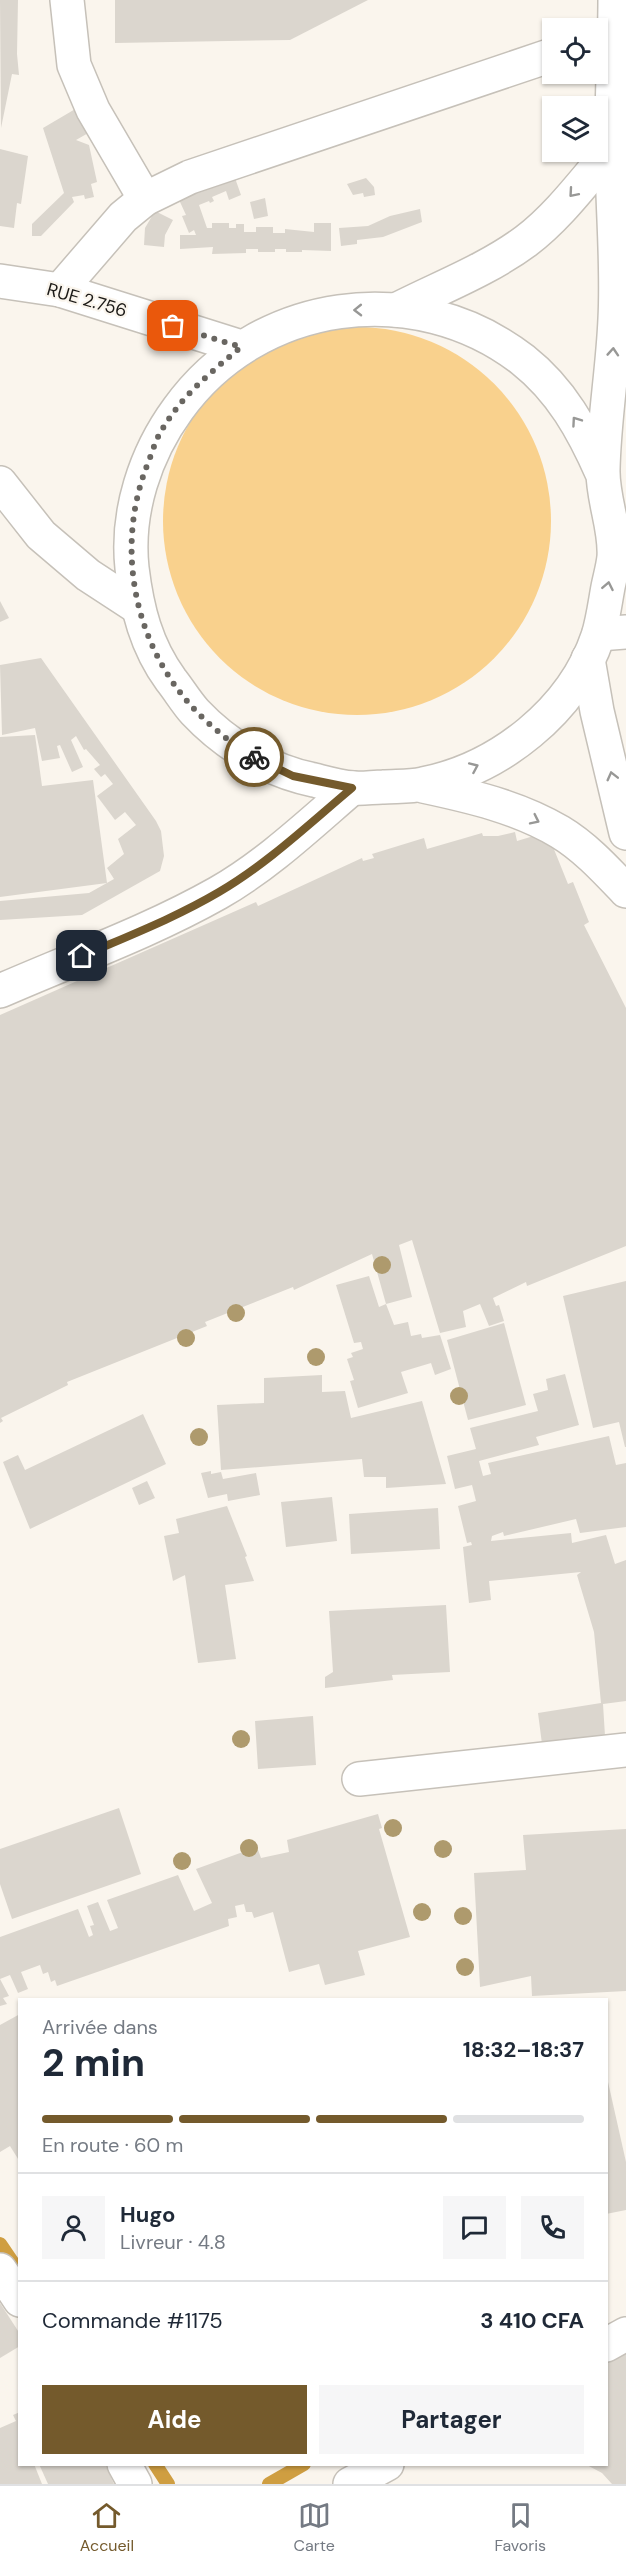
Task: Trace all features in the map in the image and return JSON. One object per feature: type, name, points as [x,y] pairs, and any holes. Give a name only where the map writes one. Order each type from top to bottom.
[{"type":"main road","points":[[66,0],[74,65],[93,110],[145,199]]},
{"type":"main road","points":[[608,29],[615,0]]},
{"type":"main road","points":[[60,290],[123,217],[145,199],[190,177],[542,58]]},
{"type":"main road","points":[[602,473],[615,320],[617,256],[608,74]]},
{"type":"main road","points":[[396,310],[498,259],[528,240],[554,216],[612,149]]},
{"type":"main road","name":"RUE 2.756","points":[[0,281],[60,290],[241,347]]},
{"type":"main road","points":[[604,641],[545,718],[518,742],[454,776],[418,785],[352,788],[293,776],[239,750],[194,711],[159,663],[137,607],[130,548],[138,489],[160,434],[195,385],[241,347],[290,323],[342,310],[396,310],[442,318],[485,335],[524,361],[557,393],[583,431],[602,473],[619,535],[597,711],[626,833]]},
{"type":"main road","points":[[0,483],[41,535],[88,575],[137,607]]},
{"type":"main road","points":[[418,785],[479,798],[523,814],[561,832],[600,863],[626,891]]},
{"type":"main road","points":[[0,991],[184,911],[220,892],[254,869],[352,788]]},
{"type":"main road","points":[[359,1779],[626,1750]]},
{"type":"main road","points":[[0,2270],[18,2297]]},
{"type":"main road","points":[[608,2344],[626,2334]]},
{"type":"main road","points":[[125,2466],[135,2484]]},
{"type":"main road","points":[[350,2484],[383,2466]]},
{"type":"shaded area","points":[[338,327],[376,327],[413,335],[449,350],[480,371],[507,398],[519,413],[537,447],[548,483],[551,521],[548,559],[537,595],[519,629],[480,671],[449,692],[413,707],[376,715],[338,715],[301,707],[265,692],[234,671],[207,644],[186,613],[171,577],[163,540],[163,502],[171,465],[186,429],[207,398],[234,371],[265,350],[301,335]]},
{"type":"building","points":[[0,0],[18,0],[19,75],[12,74],[1,128]]},
{"type":"building","points":[[115,0],[368,0],[290,40],[115,43]]},
{"type":"building","points":[[77,108],[90,132],[76,140],[89,145],[97,182],[91,184],[94,197],[85,199],[84,195],[72,197],[74,202],[41,236],[32,236],[32,224],[64,193],[43,128]]},
{"type":"building","points":[[0,149],[28,156],[21,204],[17,203],[14,228],[0,226]]},
{"type":"building","points":[[235,178],[241,195],[229,200],[226,191],[212,197],[214,201],[199,205],[207,228],[212,228],[212,223],[229,223],[229,228],[236,228],[236,224],[244,224],[244,232],[256,232],[256,227],[273,227],[273,233],[285,233],[285,229],[314,232],[314,223],[331,223],[331,251],[286,252],[286,249],[275,249],[275,252],[258,252],[258,249],[246,249],[246,253],[212,254],[213,247],[180,249],[180,235],[196,235],[194,230],[189,233],[182,216],[186,215],[175,191]]},
{"type":"building","points":[[366,178],[374,187],[375,195],[364,197],[363,193],[353,195],[347,184]]},
{"type":"building","points":[[265,198],[268,216],[254,219],[250,202]]},
{"type":"building","points":[[420,209],[422,222],[383,237],[357,240],[357,244],[341,246],[339,228],[368,226],[390,216]]},
{"type":"building","points":[[155,211],[173,220],[165,235],[164,247],[144,245],[145,228]]},
{"type":"building","points":[[0,601],[9,618],[0,622]]},
{"type":"building","points":[[41,658],[156,821],[161,831],[164,856],[160,871],[82,915],[0,920],[0,901],[89,893],[114,879],[107,868],[124,854],[118,839],[136,825],[125,812],[115,820],[97,796],[113,784],[105,774],[101,777],[94,769],[100,765],[86,749],[84,750],[76,736],[71,740],[83,767],[72,772],[60,745],[57,746],[60,758],[42,761],[35,728],[2,735],[0,665]]},
{"type":"building","points":[[35,735],[42,786],[93,780],[107,883],[0,897],[0,737]]},
{"type":"building","points":[[515,832],[517,841],[547,832],[568,884],[573,882],[589,922],[584,925],[626,1008],[626,1246],[527,1286],[526,1282],[493,1298],[496,1306],[499,1305],[504,1321],[489,1326],[480,1304],[463,1311],[466,1327],[440,1333],[412,1240],[399,1245],[412,1297],[386,1304],[372,1254],[294,1290],[293,1287],[205,1322],[207,1326],[67,1382],[68,1385],[1,1418],[3,1421],[0,1423],[0,1015],[256,902],[258,906],[362,858],[363,861],[374,858],[372,854],[424,838],[427,849],[482,833],[483,836],[498,836]]},
{"type":"building","points":[[369,1276],[379,1307],[386,1304],[394,1325],[408,1322],[411,1336],[421,1334],[422,1338],[440,1335],[451,1369],[435,1375],[431,1363],[401,1372],[408,1393],[358,1408],[350,1381],[354,1380],[347,1359],[353,1357],[351,1353],[363,1349],[361,1342],[354,1343],[336,1285]]},
{"type":"building","points":[[626,1281],[625,1447],[619,1422],[593,1428],[563,1296]]},
{"type":"building","points":[[504,1323],[526,1405],[468,1420],[447,1340]]},
{"type":"building","points":[[565,1374],[579,1425],[536,1437],[539,1445],[479,1461],[483,1476],[491,1474],[488,1463],[609,1436],[616,1465],[626,1463],[626,1527],[580,1533],[576,1519],[504,1536],[503,1532],[492,1536],[491,1541],[571,1533],[572,1543],[606,1535],[615,1564],[626,1560],[626,1701],[603,1704],[605,1736],[542,1744],[538,1713],[601,1703],[594,1632],[577,1575],[581,1572],[489,1581],[491,1600],[469,1603],[463,1547],[472,1545],[471,1542],[467,1543],[458,1506],[476,1501],[472,1485],[455,1489],[447,1456],[476,1449],[470,1428],[538,1411],[533,1394],[548,1390],[546,1379]]},
{"type":"building","points":[[322,1375],[322,1392],[345,1391],[351,1418],[422,1401],[446,1484],[386,1488],[386,1477],[364,1477],[362,1459],[221,1470],[217,1405],[264,1403],[264,1378]]},
{"type":"building","points":[[143,1414],[166,1464],[30,1529],[3,1462],[18,1455],[25,1470]]},
{"type":"building","points":[[211,1471],[211,1474],[221,1472],[223,1479],[256,1473],[260,1495],[228,1501],[227,1494],[208,1498],[201,1473]]},
{"type":"building","points":[[147,1481],[155,1498],[139,1505],[132,1488]]},
{"type":"building","points":[[332,1497],[337,1541],[286,1547],[281,1502]]},
{"type":"building","points":[[227,1506],[247,1556],[245,1557],[254,1581],[225,1585],[236,1659],[198,1663],[185,1575],[173,1581],[164,1536],[179,1533],[176,1519]]},
{"type":"building","points":[[438,1508],[440,1549],[351,1554],[349,1514]]},
{"type":"building","points":[[446,1605],[450,1672],[392,1675],[393,1680],[325,1688],[325,1677],[333,1672],[329,1611]]},
{"type":"building","points":[[313,1716],[316,1765],[258,1769],[255,1721]]},
{"type":"building","points":[[119,1808],[141,1874],[12,1919],[0,1884],[0,1849]]},
{"type":"building","points":[[378,1814],[382,1828],[379,1829],[410,1937],[358,1951],[365,1975],[325,1985],[319,1964],[289,1972],[273,1912],[254,1918],[252,1912],[246,1912],[244,1904],[235,1906],[237,1917],[228,1919],[229,1926],[57,1986],[55,1980],[51,1982],[48,1972],[43,1974],[40,1965],[21,1972],[28,1989],[18,1993],[10,1975],[0,1979],[0,1937],[78,1909],[89,1937],[93,1935],[90,1926],[94,1925],[87,1906],[98,1902],[110,1931],[118,1928],[107,1900],[178,1875],[194,1911],[212,1903],[196,1869],[257,1847],[261,1858],[289,1852],[287,1840]]},
{"type":"building","points":[[626,1829],[626,1991],[532,1996],[531,1976],[480,1987],[474,1873],[526,1870],[523,1835]]},
{"type":"building","points":[[0,1979],[9,1996],[3,1998],[7,2004],[0,2006]]},
{"type":"building","points":[[18,2015],[18,2159],[10,2146],[0,2152],[0,2025]]},
{"type":"building","points":[[608,2082],[626,2162],[626,2210],[608,2214]]},
{"type":"building","points":[[0,2303],[18,2331],[18,2347],[0,2358]]},
{"type":"building","points":[[626,2341],[626,2484],[612,2484],[602,2473],[589,2466],[608,2466],[608,2349]]},
{"type":"building","points":[[18,2413],[18,2466],[35,2466],[42,2484],[0,2484],[0,2428],[16,2421],[13,2415]]},
{"type":"building","points":[[40,2466],[106,2466],[114,2484],[48,2484]]},
{"type":"waterway","points":[[0,2244],[18,2271]]},
{"type":"waterway","points":[[156,2466],[168,2484]]},
{"type":"waterway","points":[[269,2484],[300,2466]]},
{"type":"way so far","points":[[173,326],[241,347],[195,385],[160,434],[145,470],[138,489],[130,548],[137,607],[159,663],[194,711],[239,750],[254,757]]},
{"type":"route","points":[[82,956],[184,911],[220,892],[291,840],[352,788],[293,776],[254,757]]}]
